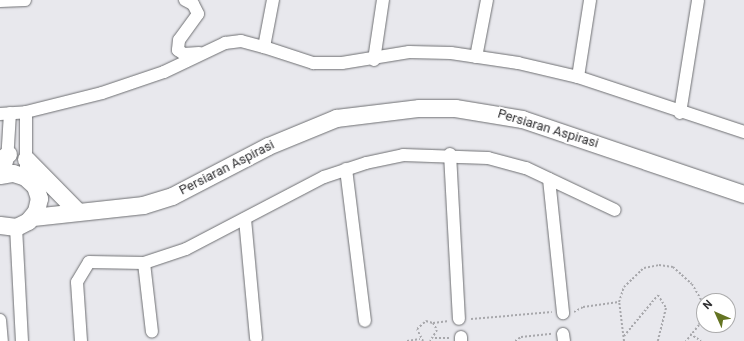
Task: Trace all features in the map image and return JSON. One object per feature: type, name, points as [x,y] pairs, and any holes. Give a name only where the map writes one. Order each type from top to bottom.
[{"type":"street","points":[[0,1],[25,0]]},
{"type":"street","points":[[185,0],[193,4],[198,14],[179,40],[178,50],[184,54],[206,52]]},
{"type":"street","points":[[264,47],[273,0]]},
{"type":"street","points":[[374,60],[383,0]]},
{"type":"street","points":[[476,57],[487,0]]},
{"type":"street","points":[[578,77],[590,0]]},
{"type":"street","points":[[680,113],[698,0]]},
{"type":"street","points":[[33,217],[39,198],[35,186],[26,176],[4,166],[5,114],[26,112],[102,93],[164,72],[206,52],[241,41],[313,63],[374,60],[409,52],[476,57],[578,77],[680,113],[744,132]]},
{"type":"street","name":"Persiaran Aspirasi","points":[[8,226],[33,217],[113,210],[172,196],[268,146],[336,118],[419,108],[455,108],[522,119],[744,194]]},
{"type":"street","points":[[26,112],[26,176]]},
{"type":"street","points":[[450,154],[459,319]]},
{"type":"street","points":[[81,341],[77,282],[89,262],[144,263],[186,249],[346,169],[403,155],[450,154],[488,158],[526,168],[615,210]]},
{"type":"street","points":[[26,159],[78,212]]},
{"type":"street","points":[[346,169],[365,321]]},
{"type":"street","points":[[549,179],[563,314]]},
{"type":"street","name":"Persiaran Aspirasi","points":[[39,198],[78,212]]},
{"type":"street","points":[[245,219],[256,338]]},
{"type":"street","points":[[8,226],[22,341]]},
{"type":"street","points":[[144,263],[152,332]]},
{"type":"street","points":[[0,320],[2,341]]},
{"type":"path","points":[[624,341],[619,302],[624,287],[644,268],[673,267],[692,284],[703,303],[699,325],[690,334],[686,341]]},
{"type":"path","points":[[624,336],[658,295],[666,308],[658,341]]},
{"type":"path","points":[[423,341],[416,332],[419,325],[426,321],[433,323],[459,319],[563,314],[619,302]]},
{"type":"path","points":[[433,323],[437,330],[435,338]]},
{"type":"path","points":[[690,334],[701,341]]},
{"type":"path","points":[[515,341],[521,337],[561,336]]},
{"type":"path","points":[[430,341],[435,338],[461,339]]},
{"type":"path","points":[[407,341],[420,339]]}]
